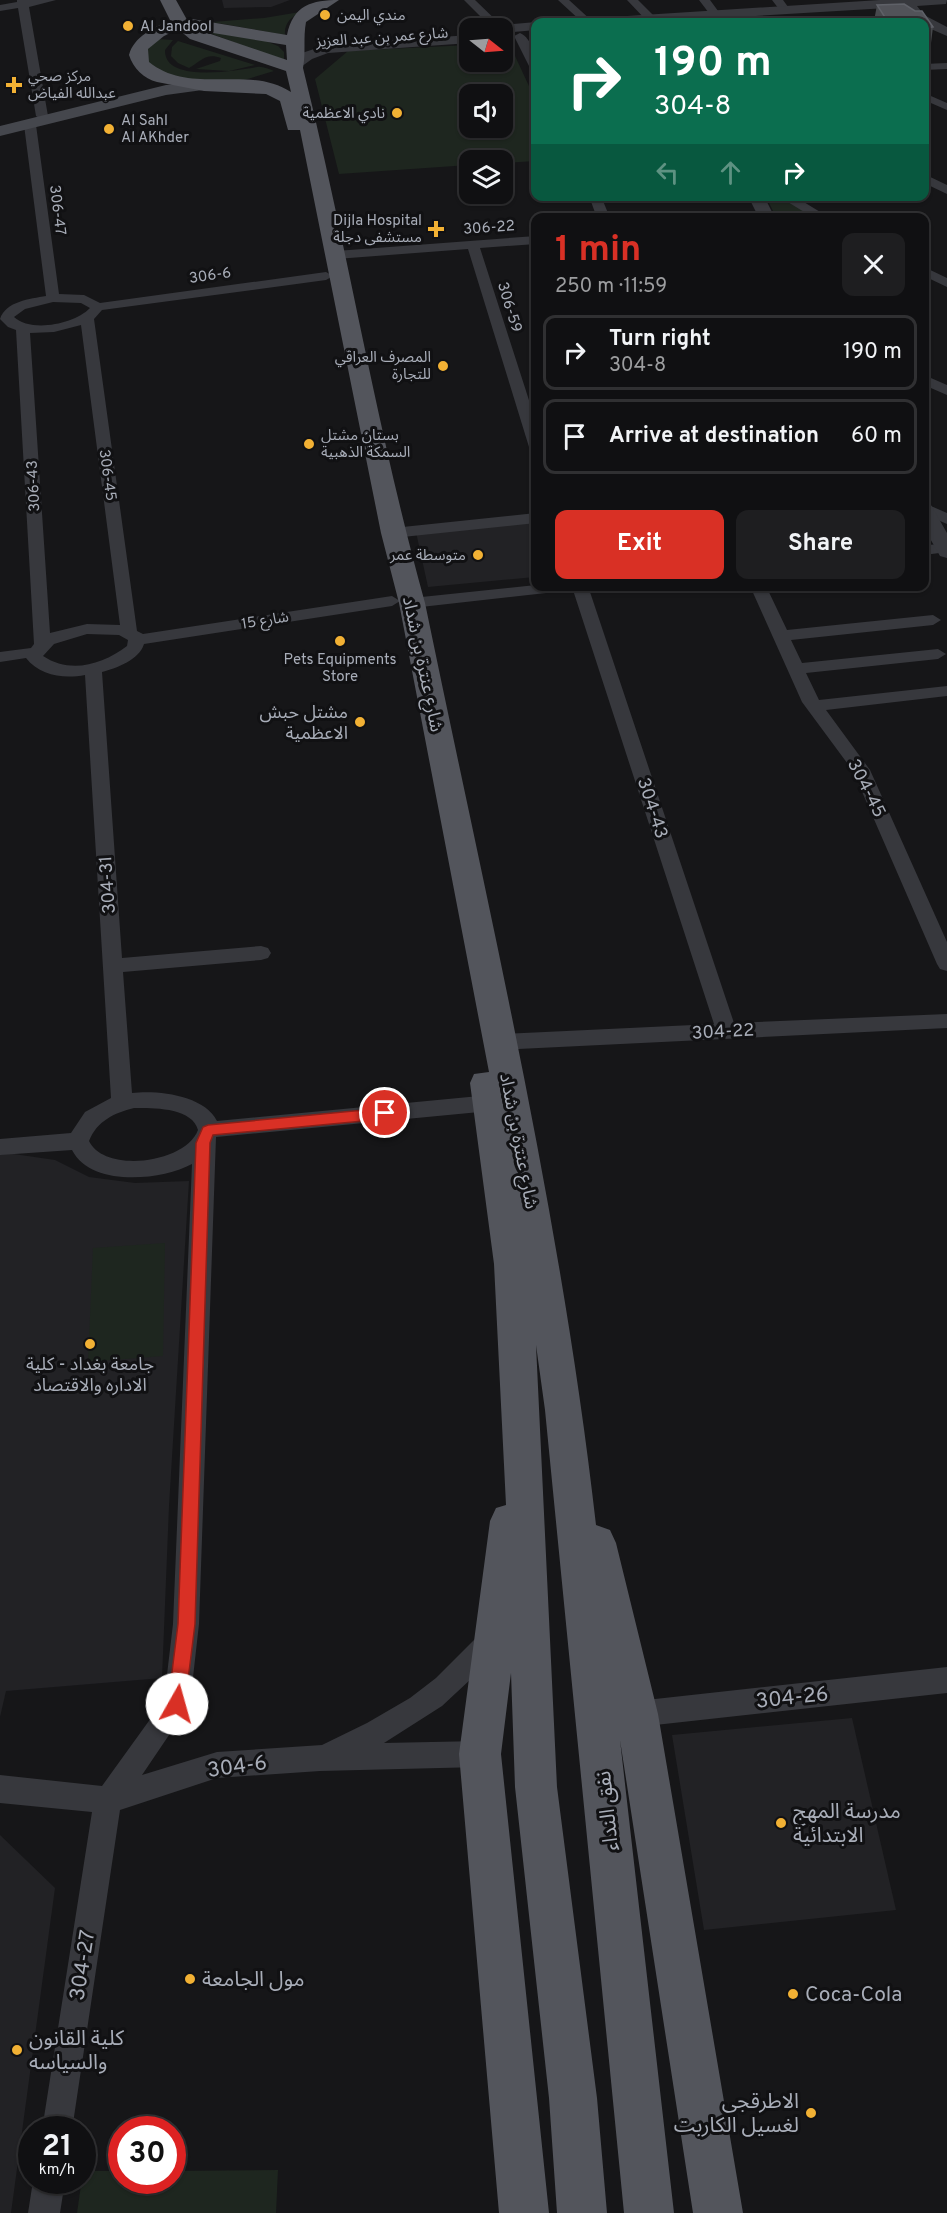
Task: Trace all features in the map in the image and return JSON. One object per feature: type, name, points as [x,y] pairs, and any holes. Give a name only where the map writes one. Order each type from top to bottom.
[{"type":"main road","points":[[168,0],[173,14],[196,35],[265,60]]},
{"type":"main road","points":[[279,12],[310,0]]},
{"type":"main road","points":[[180,22],[294,41],[301,16],[331,0]]},
{"type":"main road","points":[[213,86],[171,81],[145,68],[138,55],[144,42],[180,22],[242,16]]},
{"type":"main road","points":[[144,42],[155,38],[178,38],[294,68]]},
{"type":"main road","name":"شارع عنترة بن شداد","points":[[294,41],[297,56],[294,68],[331,265],[402,602],[500,1042],[533,1209],[564,1410]]},
{"type":"main road","points":[[0,131],[118,94],[138,81],[145,68]]},
{"type":"main road","points":[[0,123],[36,120],[166,90],[260,81],[294,68]]},
{"type":"main road","name":"شارع عنترة بن شداد","points":[[213,86],[269,90],[285,96],[290,101],[331,265],[393,532],[402,602],[490,1103],[512,1264],[522,1412]]},
{"type":"main road","points":[[564,1410],[637,1714],[718,2213]]},
{"type":"main road","name":"نفق النداء","points":[[564,1410],[649,2213]]},
{"type":"main road","points":[[522,1412],[496,1639],[480,1754],[524,2213]]},
{"type":"main road","points":[[522,1412],[536,1787],[573,2098],[582,2213]]},
{"type":"street","points":[[0,8],[23,2],[51,0]]},
{"type":"street","points":[[468,0],[487,18]]},
{"type":"street","points":[[562,0],[583,18]]},
{"type":"street","points":[[632,0],[650,18]]},
{"type":"street","points":[[704,0],[721,18]]},
{"type":"street","points":[[735,18],[946,0]]},
{"type":"street","name":"306-47","points":[[23,2],[53,298]]},
{"type":"street","points":[[916,4],[947,21]]},
{"type":"street","points":[[916,4],[947,32]]},
{"type":"street","points":[[726,18],[782,5],[916,4],[947,9]]},
{"type":"street","points":[[513,28],[531,27]]},
{"type":"street","name":"شارع عمر بن عبد العزيز","points":[[294,41],[332,41],[459,32]]},
{"type":"street","points":[[513,36],[531,35]]},
{"type":"street","points":[[520,36],[531,58]]},
{"type":"street","name":"شارع عمر بن عبد العزيز","points":[[294,68],[307,56],[326,49],[459,40]]},
{"type":"street","points":[[929,68],[947,66]]},
{"type":"street","points":[[929,98],[947,107]]},
{"type":"street","points":[[929,181],[947,190]]},
{"type":"street","points":[[793,201],[815,213]]},
{"type":"street","name":"306-22","points":[[331,265],[473,245],[531,240]]},
{"type":"street","name":"306-59","points":[[473,245],[531,432]]},
{"type":"street","name":"306-6","points":[[98,307],[331,265]]},
{"type":"street","points":[[929,274],[947,283]]},
{"type":"street","points":[[53,298],[84,299],[98,307],[95,313],[87,319],[54,328],[23,328],[12,325],[3,318],[25,304],[53,298]]},
{"type":"street","name":"306-45","points":[[87,319],[134,636]]},
{"type":"street","name":"306-43","points":[[23,328],[38,648]]},
{"type":"street","points":[[929,381],[946,389]]},
{"type":"street","points":[[929,395],[946,389]]},
{"type":"street","points":[[929,510],[947,519]]},
{"type":"street","points":[[393,532],[531,518]]},
{"type":"street","points":[[929,518],[946,550],[929,550]]},
{"type":"street","name":"شارع 15","points":[[0,657],[38,648],[61,635],[87,629],[134,636],[402,602],[531,590]]},
{"type":"street","name":"304-43","points":[[582,591],[726,1030]]},
{"type":"street","name":"304-45","points":[[760,591],[814,706],[861,770],[947,964]]},
{"type":"street","points":[[781,636],[933,620]]},
{"type":"street","points":[[38,648],[34,658],[38,663],[52,669],[93,669],[130,655],[137,648],[134,636]]},
{"type":"street","points":[[796,669],[938,654]]},
{"type":"street","name":"304-31","points":[[93,669],[122,1102]]},
{"type":"street","points":[[814,706],[947,691]]},
{"type":"street","points":[[113,966],[261,953]]},
{"type":"street","name":"304-22","points":[[500,1042],[947,1021]]},
{"type":"street","points":[[108,1800],[177,1704],[186,1624],[205,1136],[205,1120],[178,1102],[155,1099],[122,1102],[90,1119],[82,1128],[78,1140],[84,1153],[96,1160],[138,1169],[167,1165],[194,1151],[205,1136],[490,1103]]},
{"type":"street","points":[[0,1147],[78,1140]]},
{"type":"street","points":[[320,1758],[373,1736],[444,1687],[480,1650],[496,1639]]},
{"type":"street","name":"304-26","points":[[637,1714],[947,1680]]},
{"type":"street","name":"304-6","points":[[0,1789],[108,1800],[217,1766],[320,1758],[480,1754]]},
{"type":"street","name":"304-27","points":[[59,2116],[108,1800]]},
{"type":"street","points":[[44,2213],[47,2194]]},
{"type":"shaded area","points":[[222,0],[290,0],[271,7],[224,8]]},
{"type":"shaded area","points":[[300,12],[287,24],[285,35],[212,22],[264,18]]},
{"type":"shaded area","points":[[199,29],[263,40],[278,46],[284,52],[284,61]]},
{"type":"shaded area","points":[[158,39],[173,40],[165,50],[168,61],[176,67],[189,71],[219,72],[259,67],[274,71],[241,81],[173,79],[144,61],[146,45]]},
{"type":"shaded area","points":[[178,41],[255,65],[229,71],[196,69],[220,61],[221,58],[211,56],[189,68],[178,63],[171,56],[172,47]]},
{"type":"shaded area","name":"نادي الاعظمية","points":[[459,45],[459,72],[513,72],[513,52],[531,90],[531,161],[513,162],[513,150],[459,150],[459,166],[339,174],[315,79],[348,51]]},
{"type":"shaded area","points":[[768,201],[788,201],[808,213],[774,213]]},
{"type":"shaded area","name":"متوسطة عمر","points":[[531,522],[531,577],[428,587],[416,532]]},
{"type":"shaded area","name":"جامعة بغداد - كلية الاداره والاقتصاد","points":[[0,1152],[55,1160],[89,1177],[135,1183],[189,1181],[169,1506],[162,1678],[6,1691],[0,1717]]},
{"type":"shaded area","points":[[165,1243],[163,1356],[88,1362],[93,1248]]},
{"type":"shaded area","name":"مدرسة المهج الابتدائية","points":[[852,1718],[896,1910],[704,1930],[672,1735]]},
{"type":"shaded area","name":"كلية القانون والسياسه","points":[[0,1835],[55,1888],[24,2116],[18,2116],[18,2161],[11,2213],[0,2213]]},
{"type":"shaded area","points":[[278,2170],[276,2213],[77,2213],[80,2194],[96,2194],[96,2171],[108,2171],[108,2194],[186,2194],[186,2171]]},
{"type":"building","points":[[904,4],[915,11],[922,11],[927,18],[885,18],[877,5]]},
{"type":"place","name":"مندي اليمن","points":[[325,15]]},
{"type":"place","name":"Al Jandool","points":[[128,26]]},
{"type":"place","name":"مركز صحي عبدالله الفياض","points":[[14,85]]},
{"type":"place","name":"نادي الاعظمية","points":[[397,113]]},
{"type":"place","name":"Al Sahl Al AKhder","points":[[109,129]]},
{"type":"place","name":"Dijla Hospital مستشفى دجلة","points":[[436,229]]},
{"type":"place","name":"المصرف العراقي للتجارة","points":[[443,366]]},
{"type":"place","name":"بستان مشتل السمكة الذهبية","points":[[309,444]]},
{"type":"place","name":"متوسطة عمر","points":[[478,555]]},
{"type":"place","name":"Pets Equipments Store","points":[[340,641]]},
{"type":"place","name":"مشتل حبش الاعظمية","points":[[360,722]]},
{"type":"place","name":"جامعة بغداد - كلية الاداره والاقتصاد","points":[[90,1344]]},
{"type":"place","name":"مدرسة المهج الابتدائية","points":[[781,1823]]},
{"type":"place","name":"مول الجامعة","points":[[190,1979]]},
{"type":"place","name":"Coca-Cola","points":[[793,1994]]},
{"type":"place","name":"كلية القانون والسياسه","points":[[17,2050]]},
{"type":"place","name":"الاطرقجي لغسيل الكاربت","points":[[811,2113]]},
{"type":"route","points":[[177,1704],[186,1624],[203,1143],[208,1130],[385,1113]]}]
